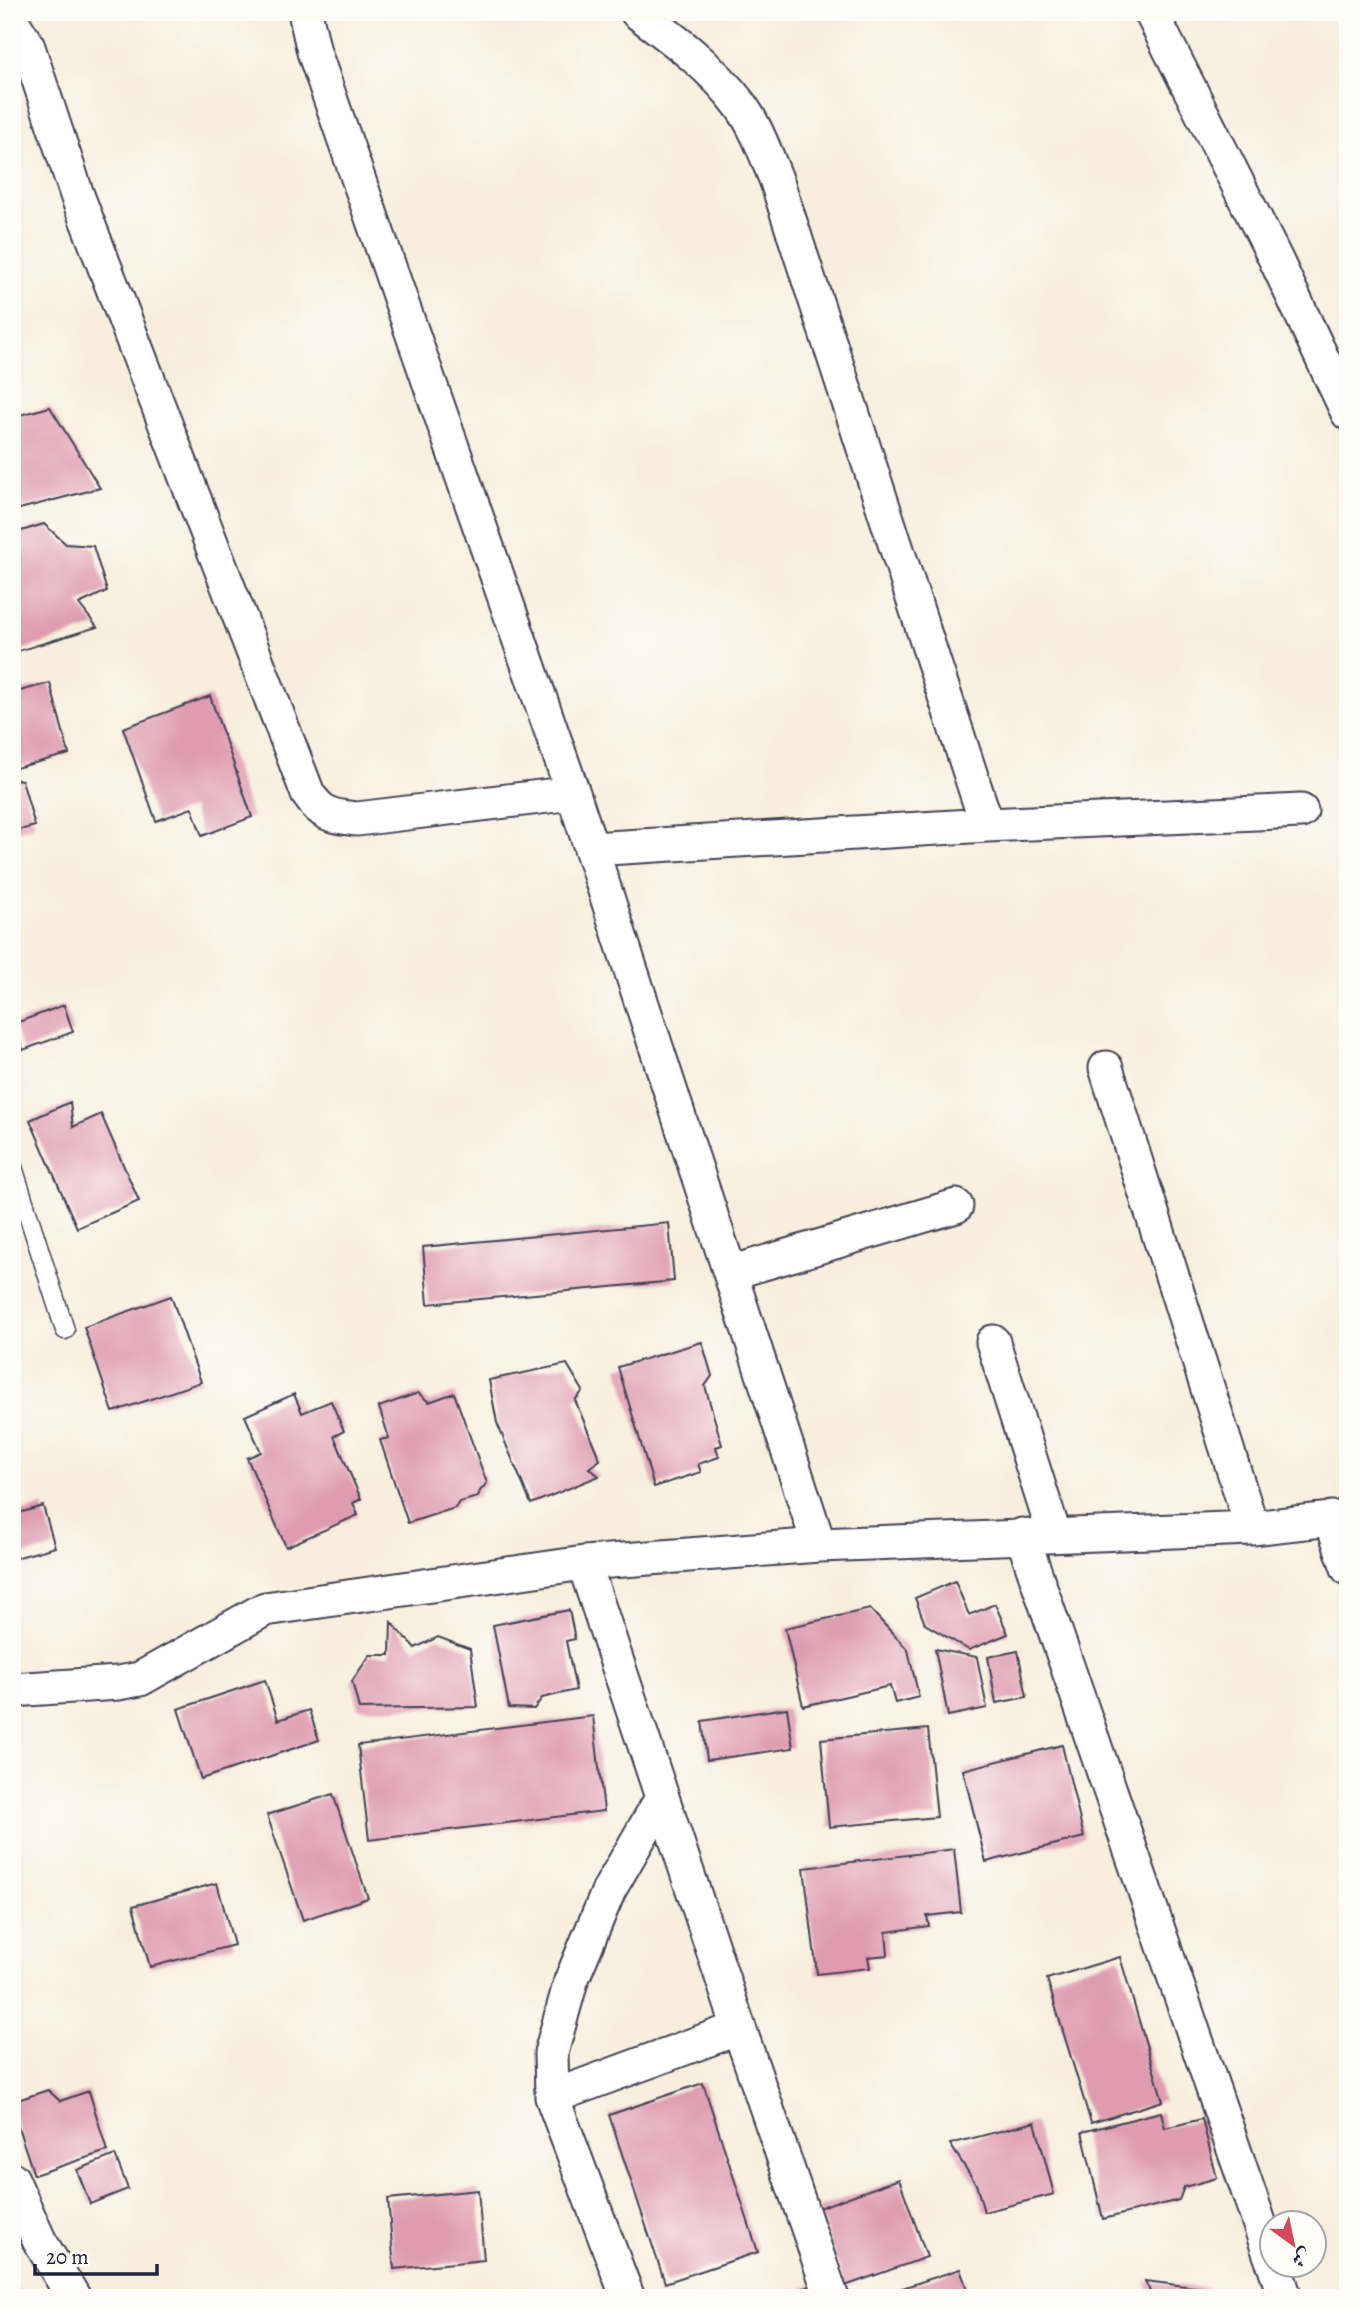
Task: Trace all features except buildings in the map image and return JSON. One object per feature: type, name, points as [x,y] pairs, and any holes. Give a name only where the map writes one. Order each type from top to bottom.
[{"type":"street","points":[[305,12],[318,65],[573,793],[819,1545]]},
{"type":"street","points":[[637,12],[695,56],[721,83],[742,108],[760,141],[776,179],[987,825]]},
{"type":"street","points":[[1151,12],[1275,258],[1348,413]]},
{"type":"street","points":[[12,21],[28,47],[77,195],[309,794],[318,809],[339,817],[357,819],[573,793]]},
{"type":"street","points":[[591,849],[987,825],[1301,811]]},
{"type":"street","points":[[1106,1068],[1252,1528]]},
{"type":"street","points":[[730,1273],[956,1206]]},
{"type":"street","points":[[993,1342],[1038,1535],[1258,2216]]},
{"type":"street","points":[[12,1690],[118,1683],[140,1679],[265,1609],[583,1563],[819,1545],[1252,1528],[1339,1518],[1348,1568]]},
{"type":"street","points":[[583,1563],[738,2028],[832,2298]]},
{"type":"street","points":[[628,2298],[552,2097],[551,2053],[571,1981],[609,1890],[662,1798]]},
{"type":"street","points":[[552,2097],[738,2028]]},
{"type":"street","points":[[12,2179],[39,2239],[74,2298]]},
{"type":"street","points":[[1279,2278],[1286,2298]]},
{"type":"lane","points":[[12,1164],[65,1329]]}]
